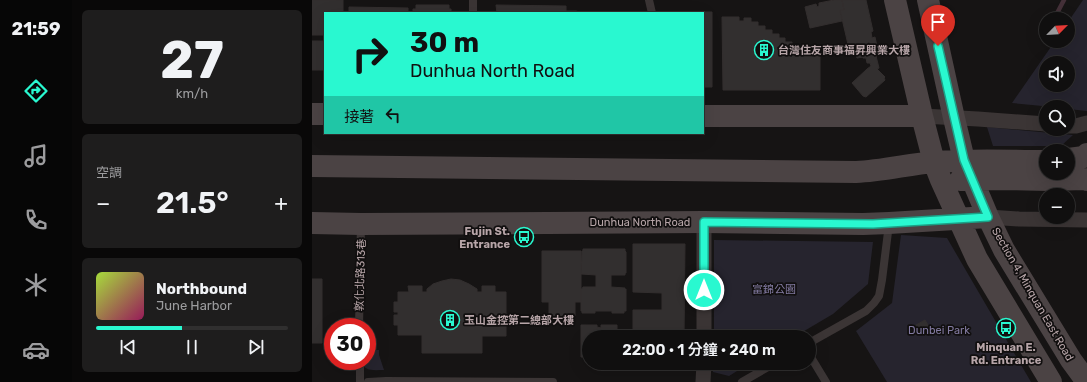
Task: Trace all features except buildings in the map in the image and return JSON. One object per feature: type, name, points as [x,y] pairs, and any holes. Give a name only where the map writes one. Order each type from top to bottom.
[{"type":"main road","points":[[895,0],[922,116],[938,171],[977,259],[1051,382]]},
{"type":"main road","name":"Section 4, Minquan East Road","points":[[928,0],[964,160],[988,217],[1004,250],[1071,360],[1087,382]]},
{"type":"main road","points":[[312,114],[324,114]]},
{"type":"main road","points":[[704,116],[922,116]]},
{"type":"main road","points":[[1075,158],[1087,154]]},
{"type":"main road","points":[[938,171],[964,160],[1039,161]]},
{"type":"main road","points":[[312,166],[938,171],[973,180],[1086,179]]},
{"type":"main road","name":"Dunhua North Road","points":[[312,223],[889,223],[988,217]]},
{"type":"street","points":[[922,116],[1039,124]]},
{"type":"street","points":[[1075,126],[1087,122]]},
{"type":"street","name":"Dunhua North Road","points":[[988,217],[1087,220]]},
{"type":"street","points":[[704,222],[704,330]]},
{"type":"street","points":[[703,382],[704,370]]},
{"type":"lane","points":[[473,0],[473,12]]},
{"type":"lane","points":[[649,0],[652,12]]},
{"type":"lane","points":[[816,339],[866,310],[879,296],[889,223]]},
{"type":"lane","name":"敦化北路313巷","points":[[359,318],[361,224]]},
{"type":"lane","points":[[816,366],[826,382]]},
{"type":"lane","points":[[360,370],[360,382]]},
{"type":"lane","points":[[742,382],[763,370]]},
{"type":"lane","points":[[368,382],[553,382]]},
{"type":"green space","points":[[1083,0],[1087,0],[1087,111],[1075,110],[1075,100],[1039,100],[1039,106],[1012,103],[1039,64],[1039,92],[1075,92],[1075,56],[1045,56],[1050,48],[1075,48],[1075,12]]},
{"type":"green space","points":[[987,127],[1039,132],[1039,136],[1072,136],[1063,144],[1039,144],[1039,146],[993,146]]},
{"type":"green space","name":"Dunbei Park","points":[[901,235],[947,238],[1031,382],[887,382],[856,331],[892,303]]},
{"type":"green space","name":"富錦公園","points":[[714,240],[873,242],[868,284],[833,314],[806,330],[714,330]]},
{"type":"green space","points":[[376,350],[379,350],[379,355],[384,370],[376,370]]},
{"type":"green space","points":[[713,370],[739,370],[729,376],[713,372]]},
{"type":"waterway","points":[[1058,12],[1064,0]]},
{"type":"place","name":"台灣住友商事福昇興業大樓","points":[[764,50]]},
{"type":"place","name":"Fujin St. Entrance","points":[[524,237]]},
{"type":"place","name":"玉山金控第二總部大樓","points":[[450,320]]},
{"type":"place","name":"Minquan E. Rd. Entrance","points":[[1006,328]]},
{"type":"route","points":[[704,290],[704,222],[873,224],[988,217],[964,160],[938,46]]}]
